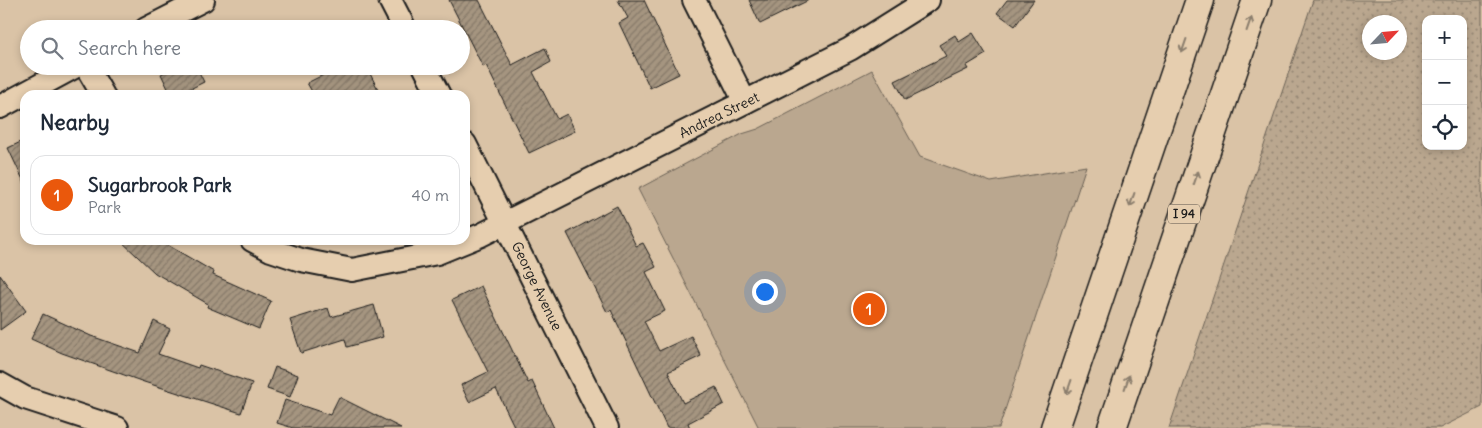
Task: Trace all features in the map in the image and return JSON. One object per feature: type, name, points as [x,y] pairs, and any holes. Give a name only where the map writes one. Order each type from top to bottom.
[{"type":"highway","points":[[1055,428],[1200,0]]},
{"type":"highway","name":"I 94","points":[[1112,428],[1257,0]]},
{"type":"street","points":[[164,20],[203,0]]},
{"type":"street","points":[[390,0],[400,20]]},
{"type":"street","points":[[694,0],[745,102]]},
{"type":"street","name":"Andrea Street","points":[[470,239],[506,223],[850,49],[928,0]]},
{"type":"street","points":[[29,90],[58,75]]},
{"type":"street","points":[[91,75],[100,90]]},
{"type":"street","points":[[429,75],[436,90]]},
{"type":"street","points":[[1,104],[20,94]]},
{"type":"street","name":"George Avenue","points":[[470,154],[607,428]]},
{"type":"street","name":"Andrea Street","points":[[262,245],[301,260],[352,270],[437,253],[455,245]]},
{"type":"street","points":[[0,384],[25,398],[117,428]]},
{"type":"shaded area","points":[[1313,0],[1482,0],[1482,407],[1440,428],[1169,428]]},
{"type":"shaded area","points":[[872,70],[920,157],[991,182],[1086,166],[999,428],[759,428],[638,189],[742,134],[758,129]]},
{"type":"building","points":[[449,0],[479,0],[512,65],[545,48],[551,62],[533,72],[557,119],[567,114],[575,131],[529,153],[486,65],[483,67],[470,41],[470,20],[459,20]]},
{"type":"building","points":[[618,0],[644,0],[679,74],[650,88],[619,23],[628,18]]},
{"type":"building","points":[[749,0],[809,0],[760,24]]},
{"type":"building","points":[[1007,0],[1034,0],[1015,26],[997,13]]},
{"type":"building","points":[[973,33],[986,54],[966,66],[968,69],[905,100],[895,81],[946,56],[939,45],[955,35],[959,42]]},
{"type":"building","points":[[161,75],[200,75],[204,82],[188,90],[169,90]]},
{"type":"building","points":[[323,75],[371,75],[378,90],[311,90],[307,83]]},
{"type":"building","points":[[20,142],[20,173],[8,148]]},
{"type":"building","points":[[617,206],[636,246],[643,243],[656,267],[646,272],[665,311],[644,321],[659,351],[691,336],[701,356],[668,372],[683,403],[716,387],[724,404],[688,423],[690,428],[667,428],[611,310],[607,312],[567,233]]},
{"type":"building","points":[[125,245],[168,245],[214,272],[213,275],[271,301],[259,329],[207,307],[208,304],[155,273]]},
{"type":"building","points":[[0,275],[26,311],[0,330]]},
{"type":"building","points":[[481,286],[528,383],[532,381],[554,428],[515,428],[496,389],[469,402],[461,385],[488,372],[452,300]]},
{"type":"building","points":[[374,305],[383,337],[347,347],[345,339],[301,353],[290,320],[328,308],[331,317]]},
{"type":"building","points":[[43,314],[91,336],[140,353],[154,321],[170,329],[158,354],[198,368],[199,365],[252,383],[241,413],[144,382],[62,353],[31,339]]},
{"type":"building","points":[[275,367],[298,375],[290,397],[267,389]]},
{"type":"building","points":[[339,397],[401,428],[293,428],[277,423],[285,400],[330,415]]},
{"type":"place","name":"Sugarbrook Park","points":[[869,309]]}]
